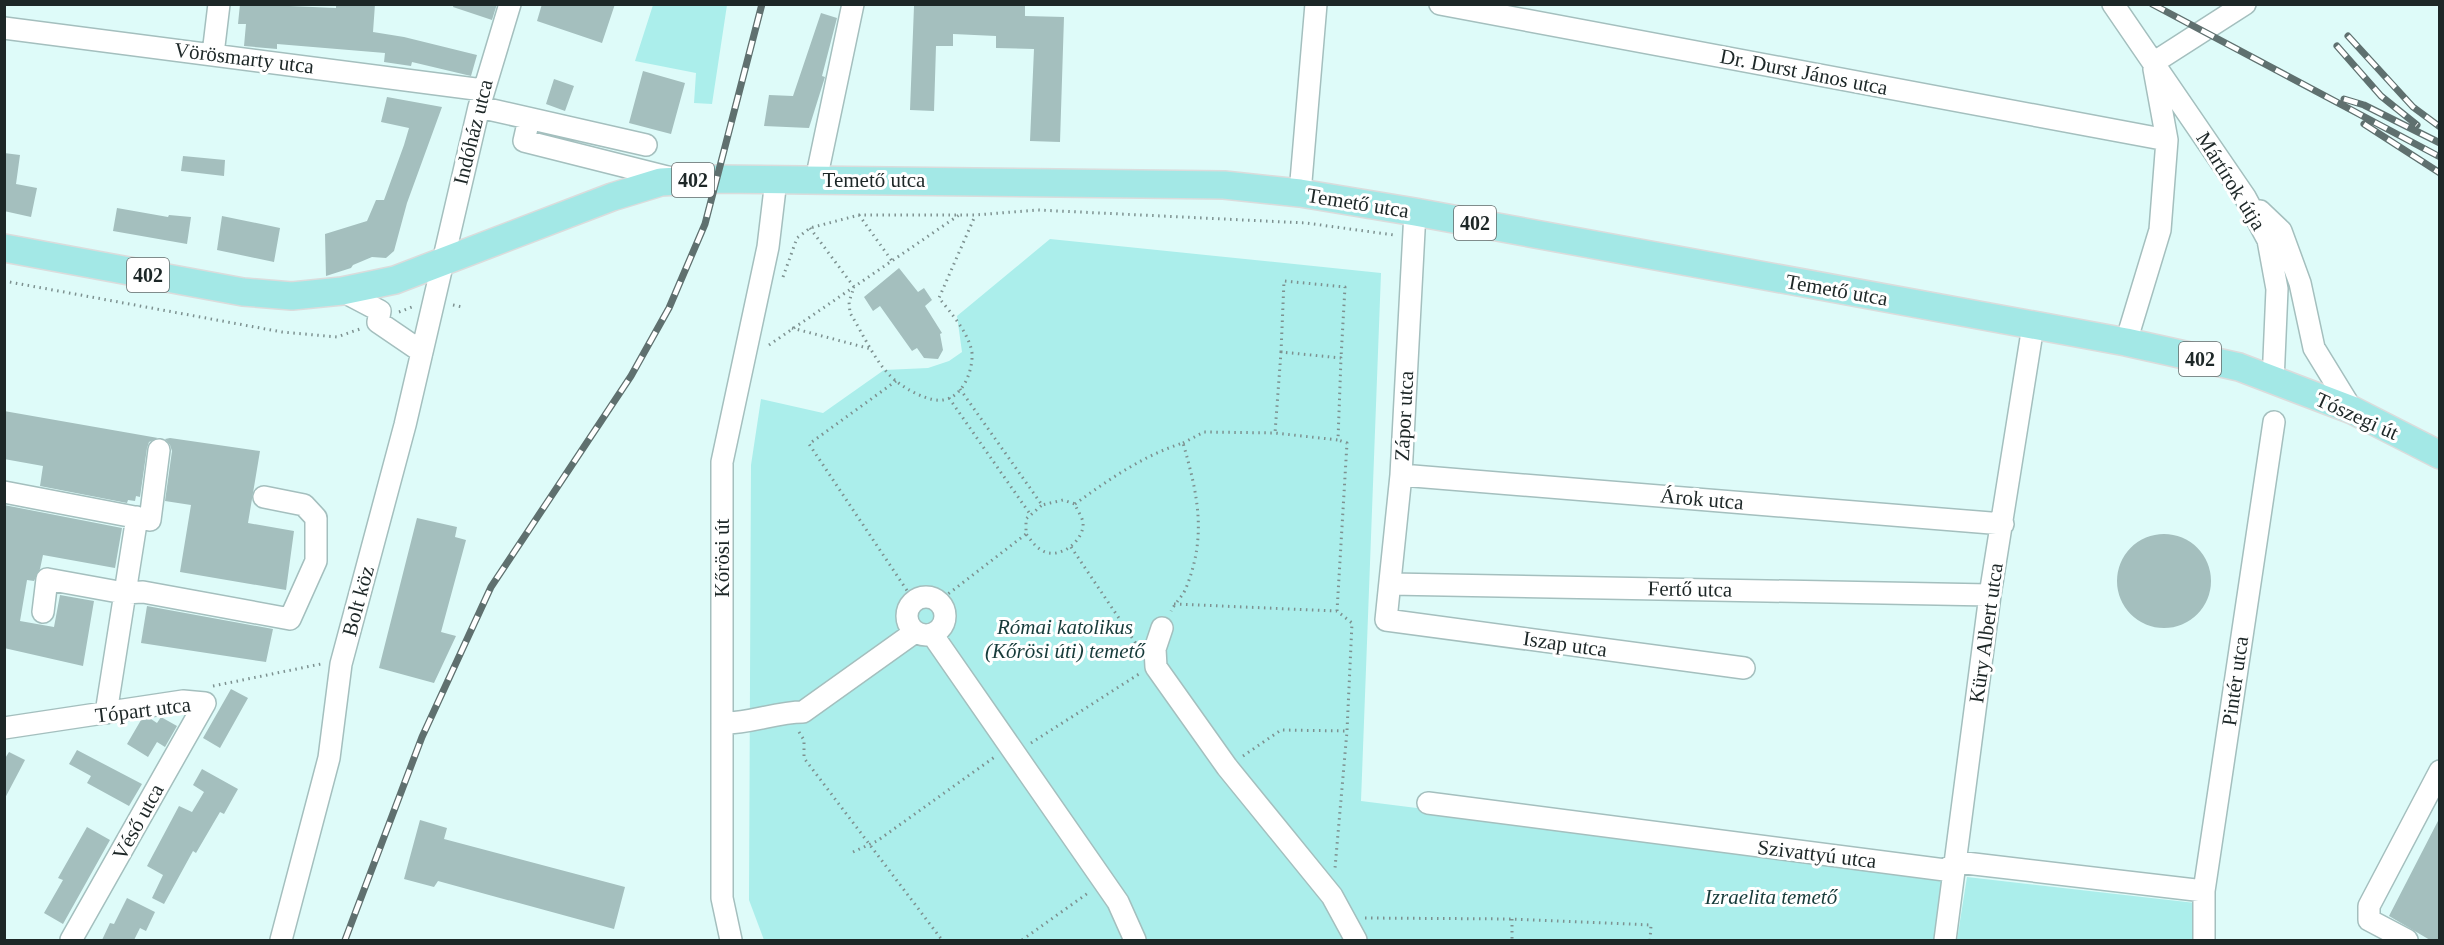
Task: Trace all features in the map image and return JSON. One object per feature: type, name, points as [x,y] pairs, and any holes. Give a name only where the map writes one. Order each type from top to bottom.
[{"type":"main road","name":"Temető utca","points":[[441,261],[612,196],[661,182],[816,180],[1224,185],[1300,193],[1414,225],[2126,342],[2239,367],[2273,382]]},
{"type":"main road","name":"402","points":[[4,248],[243,292],[292,296],[342,291],[394,280],[441,261]]},
{"type":"main road","name":"Tószegi út","points":[[2273,382],[2352,410],[2439,455]]},
{"type":"street","points":[[213,54],[219,4]]},
{"type":"street","name":"Indóház utca","points":[[441,261],[481,98],[510,4]]},
{"type":"street","points":[[816,180],[853,4]]},
{"type":"street","points":[[1300,193],[1316,4]]},
{"type":"street","name":"Dr. Durst János utca","points":[[1440,4],[2167,140]]},
{"type":"street","name":"Mártírok útja","points":[[2113,4],[2245,197],[2268,240],[2277,289],[2273,382]]},
{"type":"street","points":[[2126,342],[2160,230],[2167,140],[2153,63],[2245,4]]},
{"type":"street","name":"Vörösmarty utca","points":[[4,28],[213,54],[481,98],[529,119],[645,146]]},
{"type":"street","points":[[529,119],[524,141],[680,181]]},
{"type":"street","points":[[597,158],[602,135]]},
{"type":"street","name":"Kőrösi út","points":[[731,940],[722,898],[722,462],[768,247],[776,180]]},
{"type":"street","points":[[2245,197],[2281,231],[2300,283],[2313,348],[2352,410]]},
{"type":"street","name":"Zápor utca","points":[[1386,620],[1401,475],[1414,225]]},
{"type":"street","name":"Bolt köz","points":[[281,940],[329,758],[341,664],[390,484],[434,300],[441,261]]},
{"type":"street","points":[[342,291],[380,311],[378,322],[422,352]]},
{"type":"street","name":"Küry Albert utca","points":[[1945,940],[1957,862],[1990,595],[2033,326]]},
{"type":"street","name":"Pintér utca","points":[[2204,940],[2204,891],[2274,422]]},
{"type":"street","points":[[4,492],[150,520],[159,450]]},
{"type":"street","name":"Árok utca","points":[[1401,475],[2003,524]]},
{"type":"street","points":[[43,612],[48,579],[124,593],[142,592],[290,619],[316,561],[316,518],[304,505],[264,497]]},
{"type":"street","points":[[106,713],[137,517]]},
{"type":"street","name":"Fertő utca","points":[[1391,584],[1990,595]]},
{"type":"street","points":[[722,723],[738,724],[786,713],[803,712],[923,633],[941,628],[945,617],[939,601],[923,596],[914,601],[906,616],[923,633],[1012,750],[1119,902],[1135,940]]},
{"type":"street","name":"Iszap utca","points":[[1386,620],[1744,668]]},
{"type":"street","points":[[1162,628],[1155,650],[1156,667],[1227,767],[1332,896],[1356,940]]},
{"type":"street","name":"Tópart utca","points":[[4,728],[183,700],[205,703]]},
{"type":"street","name":"Véső utca","points":[[71,940],[205,703]]},
{"type":"street","points":[[2407,940],[2369,920],[2369,906],[2439,771]]},
{"type":"street","name":"Szivattyú utca","points":[[1428,803],[1945,870],[1957,862],[2204,891]]},
{"type":"path","points":[[781,288],[797,238],[810,228],[860,216],[962,213],[975,215],[1038,210],[1306,223],[1414,225]]},
{"type":"path","points":[[771,335],[768,346],[962,213]]},
{"type":"path","points":[[854,287],[849,302],[850,313],[871,349],[896,381],[932,399],[949,398],[967,381],[972,353],[968,339],[939,297],[975,215]]},
{"type":"path","points":[[860,216],[892,261]]},
{"type":"path","points":[[810,228],[854,287]]},
{"type":"path","points":[[4,281],[282,332],[337,337],[434,300]]},
{"type":"path","points":[[1275,433],[1284,281],[1345,287],[1338,440]]},
{"type":"path","points":[[792,328],[871,349]]},
{"type":"path","points":[[1281,352],[1341,358]]},
{"type":"path","points":[[896,381],[809,444],[914,601]]},
{"type":"path","points":[[960,389],[1042,505]]},
{"type":"path","points":[[949,398],[1030,514]]},
{"type":"path","points":[[1075,504],[1083,522],[1081,535],[1071,547],[1055,555],[1044,552],[1026,534],[1026,519],[1042,505],[1054,500],[1075,504],[1101,485],[1159,451],[1184,443],[1204,432],[1275,433],[1347,443],[1337,611]]},
{"type":"path","points":[[1162,628],[1174,604],[1185,590],[1198,550],[1196,488],[1184,443]]},
{"type":"path","points":[[939,601],[1026,534]]},
{"type":"path","points":[[1071,547],[1137,646]]},
{"type":"path","points":[[1174,604],[1337,611],[1352,623],[1347,731],[1332,896]]},
{"type":"path","name":"Tópart utca","points":[[205,703],[213,686],[317,664],[341,664]]},
{"type":"path","points":[[853,852],[938,800],[1012,750],[1150,666],[1165,678]]},
{"type":"path","points":[[786,713],[804,740],[804,758],[867,845],[942,940]]},
{"type":"path","points":[[1227,767],[1281,730],[1347,731]]},
{"type":"path","points":[[1022,940],[1104,881]]},
{"type":"path","points":[[1346,918],[1512,919],[1651,925],[1650,940]]},
{"type":"path","points":[[1512,919],[1512,940]]},
{"type":"green space","points":[[653,5],[727,5],[712,104],[694,103],[696,73],[635,61]]},
{"type":"green space","name":"Római katolikus (Kőrösi úti) temető","points":[[1050,239],[1381,273],[1361,801],[1948,875],[1939,940],[764,940],[749,900],[751,465],[761,399],[823,413],[884,370],[928,368],[949,361],[962,352],[957,316]]},
{"type":"green space","points":[[1967,877],[2204,904],[2205,940],[1957,940]]},
{"type":"building","points":[[240,4],[336,8],[336,4],[375,4],[373,32],[404,37],[477,55],[471,76],[412,62],[411,66],[384,62],[385,53],[277,44],[277,49],[244,46],[246,24],[238,24]]},
{"type":"building","points":[[454,4],[497,4],[492,20],[453,7]]},
{"type":"building","points":[[542,4],[615,4],[602,43],[537,21]]},
{"type":"building","points":[[1025,4],[1025,16],[1064,17],[1060,142],[1030,141],[1034,49],[996,48],[996,36],[953,34],[953,46],[936,46],[934,111],[910,110],[914,6]]},
{"type":"building","points":[[821,13],[837,18],[822,76],[825,77],[809,128],[764,126],[769,95],[793,96]]},
{"type":"building","points":[[643,71],[685,83],[671,134],[629,123]]},
{"type":"building","points":[[554,79],[574,86],[565,111],[546,104]]},
{"type":"building","points":[[387,97],[442,107],[407,203],[394,251],[386,258],[372,257],[351,268],[326,276],[325,234],[367,221],[376,200],[384,200],[404,145],[409,128],[381,122]]},
{"type":"building","points":[[4,153],[20,155],[16,184],[37,188],[31,217],[4,211]]},
{"type":"building","points":[[183,156],[225,160],[224,176],[181,171]]},
{"type":"building","points":[[117,208],[168,217],[169,215],[191,217],[187,244],[113,231]]},
{"type":"building","points":[[222,216],[280,228],[274,262],[217,250]]},
{"type":"building","points":[[899,268],[918,292],[924,288],[932,300],[925,306],[942,333],[940,334],[943,350],[938,359],[924,358],[917,348],[912,351],[880,306],[873,311],[864,297]]},
{"type":"building","points":[[4,411],[158,438],[149,442],[147,448],[140,497],[136,496],[135,501],[128,500],[127,503],[40,486],[43,466],[4,459]]},
{"type":"building","points":[[165,439],[260,451],[248,523],[294,531],[286,590],[180,572],[191,505],[165,501],[172,451]]},
{"type":"building","points":[[4,505],[122,528],[115,568],[43,555],[34,581],[27,580],[20,621],[54,627],[60,595],[94,601],[83,666],[4,648]]},
{"type":"building","points":[[417,518],[457,527],[455,537],[466,540],[441,632],[456,636],[434,683],[379,668]]},
{"type":"building","points":[[2164,534],[2182,538],[2197,548],[2207,563],[2211,581],[2207,599],[2197,614],[2182,624],[2164,628],[2146,624],[2131,614],[2121,599],[2117,581],[2121,563],[2131,548],[2146,538]]},
{"type":"building","points":[[147,606],[273,629],[266,662],[141,643]]},
{"type":"building","points":[[231,689],[248,698],[220,748],[203,738]]},
{"type":"building","points":[[161,717],[177,726],[165,747],[157,742],[148,757],[127,744],[141,720],[151,719],[157,723]]},
{"type":"building","points":[[77,750],[142,784],[129,806],[87,783],[91,776],[69,764]]},
{"type":"building","points":[[9,752],[25,760],[4,800],[4,760]]},
{"type":"building","points":[[202,769],[238,789],[224,814],[220,812],[196,853],[193,851],[164,904],[152,898],[163,875],[147,866],[179,806],[192,812],[204,792],[193,785]]},
{"type":"building","points":[[2439,819],[2439,940],[2430,940],[2389,916]]},
{"type":"building","points":[[420,820],[447,828],[444,839],[625,887],[614,929],[438,881],[434,887],[404,879]]},
{"type":"building","points":[[87,827],[110,840],[63,924],[44,913],[63,880],[58,878]]},
{"type":"building","points":[[127,898],[155,912],[146,931],[140,928],[134,940],[102,940],[110,923],[114,924]]},
{"type":"railway","points":[[345,940],[422,737],[491,587],[631,376],[669,308],[705,224],[762,4]]},
{"type":"railway","points":[[2152,4],[2440,157]]},
{"type":"railway","points":[[2348,36],[2413,107],[2440,127]]},
{"type":"railway","points":[[2337,46],[2381,96],[2417,125]]},
{"type":"railway","points":[[2344,99],[2364,105],[2440,143]]},
{"type":"railway","points":[[2364,124],[2440,173]]},
{"type":"park label","name":"Izraelita temető","points":[[1771,897]]}]
